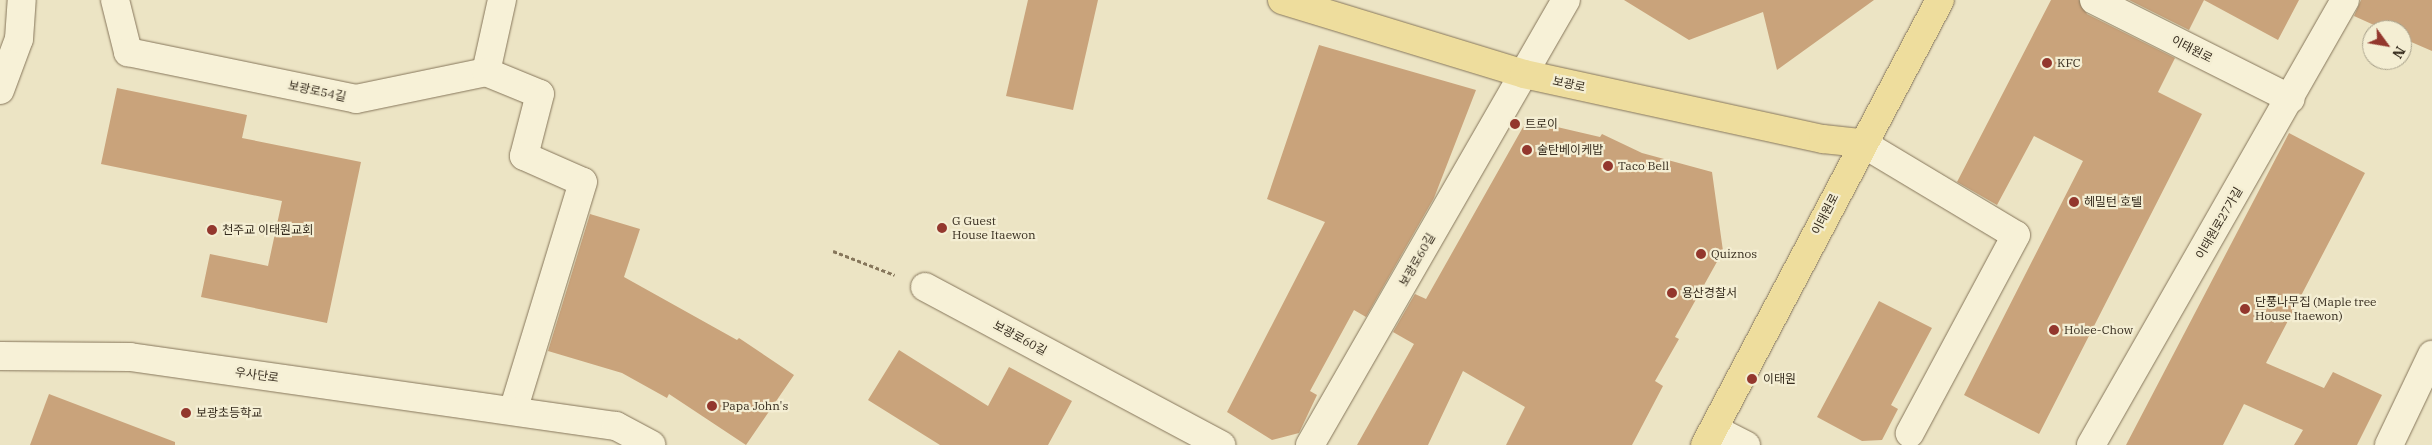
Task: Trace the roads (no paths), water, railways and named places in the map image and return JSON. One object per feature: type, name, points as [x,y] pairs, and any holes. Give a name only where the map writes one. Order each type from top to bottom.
[{"type":"main road","name":"보광로","points":[[1282,0],[1524,74],[1823,139],[1862,143]]},
{"type":"main road","name":"이태원로","points":[[1709,437],[1862,143],[1940,0]]},
{"type":"street","points":[[0,90],[19,39],[22,0]]},
{"type":"street","name":"보광로54길","points":[[115,0],[128,52],[356,99],[486,72]]},
{"type":"street","points":[[502,0],[486,72],[540,94],[524,156],[583,182],[512,411]]},
{"type":"street","name":"보광로60길","points":[[1310,445],[1566,0]]},
{"type":"street","name":"이태원로","points":[[2094,0],[2291,99]]},
{"type":"street","name":"이태원로27가길","points":[[2091,445],[2291,99],[2345,0]]},
{"type":"street","points":[[1862,143],[2016,235],[1910,433]]},
{"type":"street","name":"보광로60길","points":[[926,287],[1221,445]]},
{"type":"street","points":[[2389,445],[2432,355]]},
{"type":"street","name":"우사단로","points":[[0,356],[130,357],[512,411],[651,445]]},
{"type":"street","name":"이태원로","points":[[1709,437],[1746,445]]},
{"type":"place","name":"KFC","points":[[2047,63]]},
{"type":"place","name":"트로이","points":[[1515,124]]},
{"type":"place","name":"술탄베이케밥","points":[[1527,150]]},
{"type":"place","name":"Taco Bell","points":[[1608,166]]},
{"type":"place","name":"헤밀턴 호텔","points":[[2074,202]]},
{"type":"place","name":"G Guest House Itaewon","points":[[942,228]]},
{"type":"place","name":"천주교 이태원교회","points":[[212,230]]},
{"type":"place","name":"Quiznos","points":[[1701,254]]},
{"type":"place","name":"용산경찰서","points":[[1672,293]]},
{"type":"place","name":"단풍나무집 (Maple tree House Itaewon)","points":[[2245,309]]},
{"type":"place","name":"Holee-Chow","points":[[2054,330]]},
{"type":"place","name":"이태원","points":[[1752,379]]},
{"type":"place","name":"Papa John's","points":[[712,406]]},
{"type":"place","name":"보광초등학교","points":[[186,413]]}]
